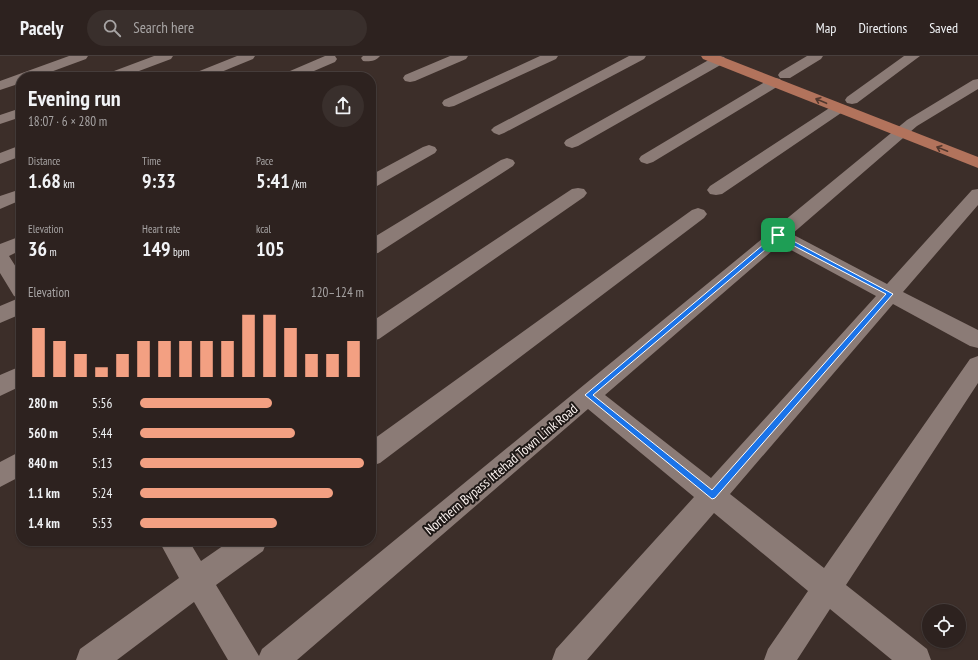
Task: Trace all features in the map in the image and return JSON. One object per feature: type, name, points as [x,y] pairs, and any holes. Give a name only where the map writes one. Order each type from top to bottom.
[{"type":"main road","points":[[735,56],[780,78],[906,128],[978,164]]},
{"type":"main road","points":[[714,58],[780,78]]},
{"type":"main road","points":[[906,128],[963,142]]},
{"type":"street","points":[[38,72],[81,56]]},
{"type":"street","points":[[124,72],[166,56]]},
{"type":"street","points":[[209,72],[248,56]]},
{"type":"street","points":[[410,78],[461,56]]},
{"type":"street","points":[[449,103],[551,56]]},
{"type":"street","points":[[499,130],[639,56]]},
{"type":"street","points":[[647,159],[816,56]]},
{"type":"street","points":[[716,190],[846,104],[913,56]]},
{"type":"street","points":[[299,72],[330,58]]},
{"type":"street","points":[[572,143],[714,58]]},
{"type":"street","points":[[0,86],[16,80]]},
{"type":"street","name":"Northern Bypass Ittehad Town Link Road","points":[[273,660],[906,128],[978,83]]},
{"type":"street","points":[[0,120],[16,114]]},
{"type":"street","points":[[376,179],[429,150]]},
{"type":"street","points":[[0,159],[16,152]]},
{"type":"street","points":[[376,245],[507,163]]},
{"type":"street","points":[[376,330],[578,193]]},
{"type":"street","points":[[567,660],[978,194]]},
{"type":"street","points":[[0,203],[16,196]]},
{"type":"street","points":[[376,451],[698,214]]},
{"type":"street","points":[[778,235],[978,340]]},
{"type":"street","points":[[0,252],[16,244]]},
{"type":"street","points":[[0,257],[16,283]]},
{"type":"street","points":[[0,315],[16,307]]},
{"type":"street","points":[[779,660],[978,365]]},
{"type":"street","points":[[0,386],[16,378]]},
{"type":"street","points":[[588,395],[916,660]]},
{"type":"street","points":[[0,475],[16,466]]},
{"type":"street","points":[[176,546],[245,660]]},
{"type":"street","points":[[91,660],[246,546]]},
{"type":"route","points":[[778,235],[890,294],[712,496],[588,395],[778,235]]}]
